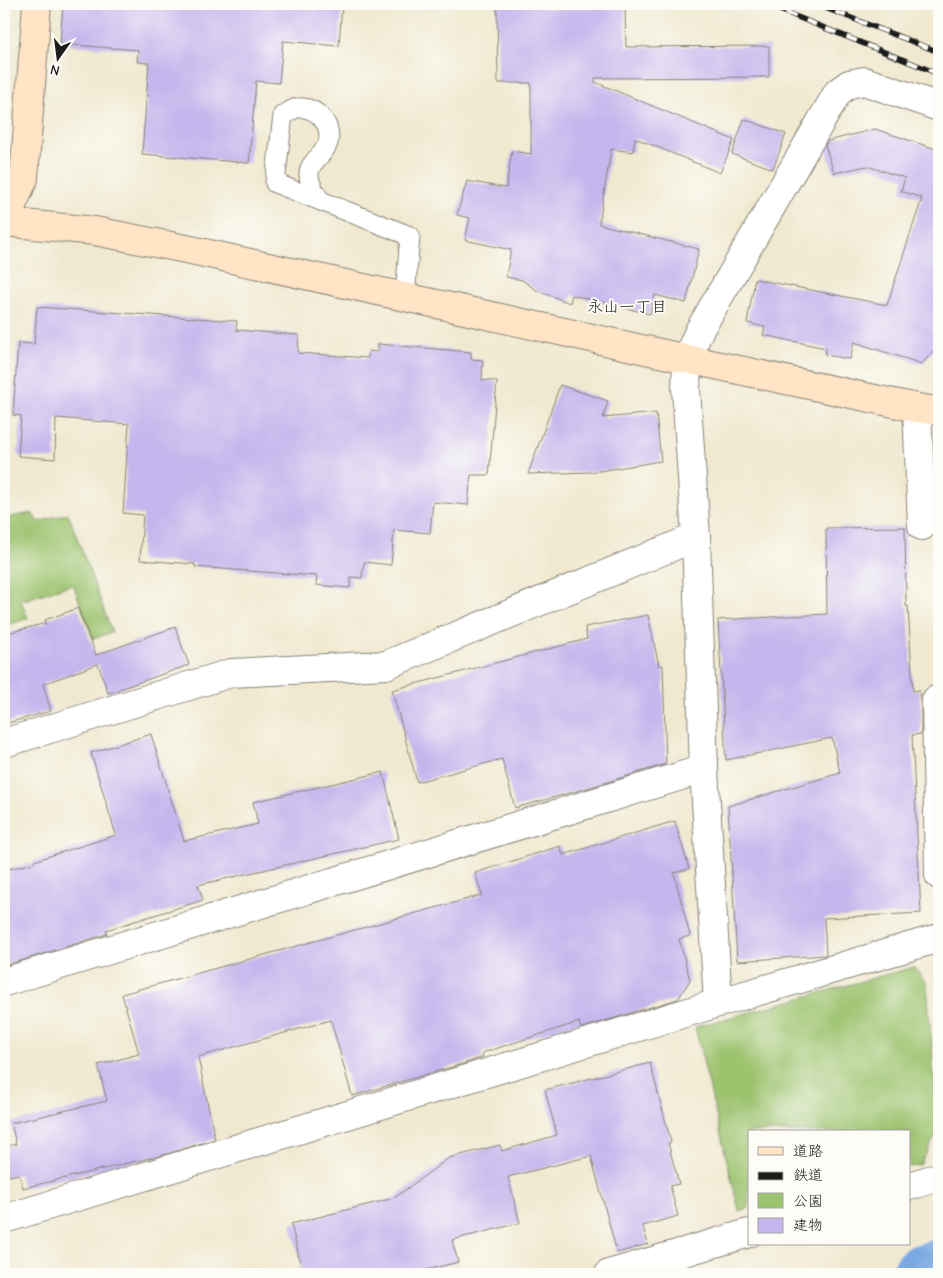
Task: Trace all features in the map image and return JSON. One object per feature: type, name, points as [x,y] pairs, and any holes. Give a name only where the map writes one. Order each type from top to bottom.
[{"type":"street","points":[[37,4],[24,178],[4,221],[95,231],[201,252],[687,360],[928,409],[922,526]]},
{"type":"street","points":[[718,1003],[704,769],[696,537],[686,390],[687,360],[699,331],[838,92],[849,84],[864,81],[939,107]]},
{"type":"street","points":[[4,743],[231,673],[386,665],[696,537]]},
{"type":"street","points":[[939,699],[936,700],[939,875]]},
{"type":"street","points":[[4,982],[704,769]]},
{"type":"street","points":[[4,1219],[939,938]]},
{"type":"street","points":[[910,1186],[939,1177]]},
{"type":"street","points":[[609,1274],[748,1233]]},
{"type":"lane","points":[[320,200],[311,187],[308,174],[312,163],[322,155],[328,142],[329,130],[322,118],[313,110],[296,108],[283,115],[275,183],[410,236],[405,297]]},
{"type":"green space","points":[[32,513],[38,522],[68,513],[112,632],[93,639],[73,584],[21,601],[28,618],[4,627],[4,518]]},
{"type":"green space","points":[[914,967],[927,983],[938,1131],[920,1165],[910,1167],[910,1130],[748,1130],[748,1208],[739,1211],[695,1027]]},
{"type":"building","points":[[63,4],[342,4],[339,46],[283,41],[279,83],[256,81],[249,163],[142,154],[149,63],[137,62],[138,50],[60,44]]},
{"type":"building","points":[[497,4],[542,4],[542,8],[625,8],[626,47],[769,46],[769,77],[595,78],[595,82],[734,140],[720,173],[635,138],[633,152],[611,149],[599,224],[699,249],[686,303],[655,295],[650,314],[572,295],[570,303],[538,291],[522,280],[506,277],[511,250],[465,240],[470,218],[457,215],[467,181],[506,188],[512,151],[531,154],[531,83],[498,83]]},
{"type":"building","points":[[744,119],[786,134],[773,169],[732,154]]},
{"type":"building","points":[[875,129],[939,150],[939,344],[922,364],[854,342],[850,359],[825,355],[826,348],[763,335],[765,327],[747,323],[755,279],[887,305],[922,198],[901,191],[905,178],[867,166],[834,173],[825,145],[828,141]]},
{"type":"building","points":[[37,307],[237,321],[236,330],[299,335],[298,353],[368,358],[369,351],[378,352],[378,344],[471,352],[471,359],[483,360],[482,380],[497,381],[489,475],[471,475],[468,505],[433,502],[430,533],[394,530],[391,565],[364,562],[362,578],[351,577],[350,588],[316,585],[317,576],[195,567],[195,564],[140,560],[143,515],[123,513],[129,424],[56,418],[55,459],[18,456],[21,416],[13,415],[18,343],[34,344]]},
{"type":"building","points":[[560,385],[608,401],[603,418],[656,413],[661,461],[593,472],[528,474]]},
{"type":"building","points":[[905,527],[906,606],[908,606],[913,691],[919,690],[921,708],[921,734],[912,735],[921,913],[824,918],[826,955],[737,961],[728,806],[840,773],[832,738],[726,760],[718,620],[827,614],[826,528]]},
{"type":"building","points":[[78,608],[96,655],[175,627],[189,665],[108,693],[98,664],[43,684],[51,711],[4,724],[4,634],[46,623],[45,620]]},
{"type":"building","points":[[648,615],[659,666],[663,665],[666,764],[515,808],[502,759],[417,782],[392,690],[587,639],[585,627]]},
{"type":"building","points":[[151,734],[184,841],[258,824],[253,802],[383,772],[399,839],[198,885],[203,900],[106,930],[107,934],[4,966],[4,870],[34,863],[34,861],[116,835],[91,753]]},
{"type":"building","points":[[675,821],[689,869],[674,873],[690,936],[679,939],[690,980],[678,999],[581,1028],[579,1022],[482,1053],[483,1057],[469,1062],[352,1096],[331,1020],[198,1057],[215,1139],[167,1154],[23,1188],[19,1174],[4,1177],[4,1147],[16,1144],[11,1123],[107,1101],[98,1065],[139,1054],[122,994],[482,895],[475,873],[560,846],[563,855]]},
{"type":"building","points":[[650,1063],[671,1142],[668,1143],[679,1184],[670,1186],[678,1216],[643,1226],[648,1244],[617,1253],[591,1156],[508,1177],[520,1223],[452,1240],[458,1262],[411,1274],[303,1274],[291,1224],[394,1198],[449,1158],[500,1145],[502,1151],[557,1135],[545,1090]]},
{"type":"waterway","points":[[922,1274],[939,1269]]},
{"type":"railway","points":[[765,4],[939,74]]},
{"type":"railway","points":[[815,4],[939,52]]},
{"type":"district","name":"永山一丁目","points":[[627,306]]}]
